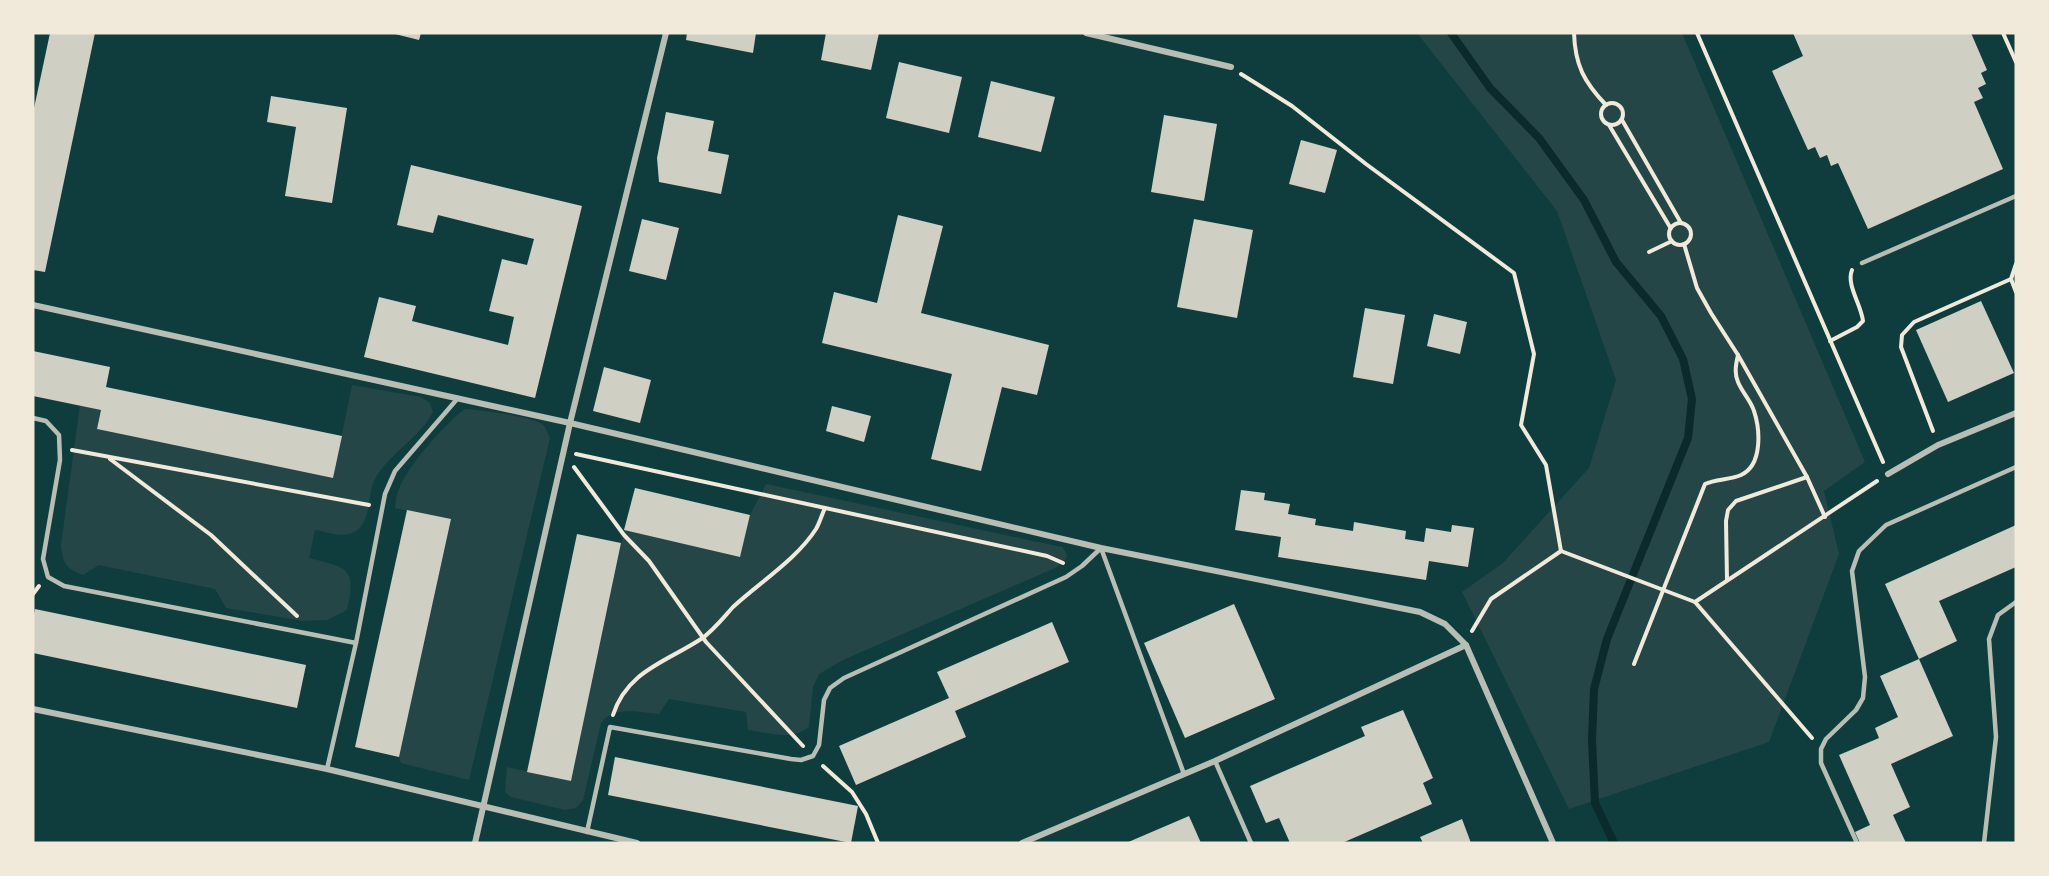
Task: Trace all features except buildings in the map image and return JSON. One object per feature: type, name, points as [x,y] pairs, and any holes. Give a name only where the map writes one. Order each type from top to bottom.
[{"type":"street","points":[[475,843],[563,451],[666,33]]},
{"type":"street","points":[[1086,33],[1230,67]]},
{"type":"street","points":[[33,305],[570,423],[1101,548],[1420,612],[1445,624],[1466,645],[1553,843]]},
{"type":"street","points":[[1888,474],[1938,445],[2016,413]]},
{"type":"street","points":[[1022,843],[1215,761],[1466,645]]},
{"type":"street","points":[[33,709],[327,769],[637,843]]},
{"type":"lane","points":[[1862,262],[2016,196]]},
{"type":"lane","points":[[327,769],[356,643],[386,494],[395,471],[458,398]]},
{"type":"lane","points":[[33,418],[46,421],[59,435],[60,460],[43,559],[48,577],[64,586],[356,643]]},
{"type":"lane","points":[[1857,843],[1821,763],[1821,750],[1826,739],[1856,710],[1863,698],[1865,677],[1852,571],[1860,551],[1886,525],[2016,467]]},
{"type":"lane","points":[[586,832],[610,727],[791,759],[801,760],[813,756],[819,745],[824,700],[830,688],[844,678],[1066,577],[1101,548],[1184,774]]},
{"type":"lane","points":[[1984,843],[1996,737],[1989,639],[1998,615],[2016,602]]},
{"type":"lane","points":[[1215,761],[1251,843]]},
{"type":"path","points":[[1574,33],[1575,53],[1583,76],[1606,105]]},
{"type":"path","points":[[1695,602],[1888,474],[1697,33]]},
{"type":"path","points":[[2003,33],[2016,62]]},
{"type":"path","points":[[1230,67],[1292,106],[1366,164],[1514,273],[1533,354],[1521,425],[1546,465],[1561,551]]},
{"type":"path","points":[[1618,104],[1623,109],[1624,117],[1618,125],[1603,122],[1600,117],[1601,110],[1606,105],[1618,104]]},
{"type":"path","points":[[1622,120],[1681,223]]},
{"type":"path","points":[[1609,125],[1670,227],[1669,236],[1672,241],[1679,245],[1690,241],[1692,236],[1689,226],[1681,223],[1670,227]]},
{"type":"path","points":[[1649,252],[1672,241]]},
{"type":"path","points":[[1684,244],[1698,288],[1807,477],[1825,517]]},
{"type":"path","points":[[1830,341],[1857,327],[1863,321],[1850,279],[1851,271],[1862,262]]},
{"type":"path","points":[[2016,264],[2011,279],[2016,292]]},
{"type":"path","points":[[1938,445],[1901,347],[1902,335],[1914,322],[2011,279]]},
{"type":"path","points":[[1634,664],[1700,492],[1705,484],[1742,475],[1751,467],[1759,441],[1754,410],[1737,382],[1735,370],[1738,355]]},
{"type":"path","points":[[60,448],[383,507]]},
{"type":"path","points":[[563,451],[1047,556],[1074,571]]},
{"type":"path","points":[[563,451],[624,535],[649,561],[703,638],[813,756],[852,792],[866,814],[878,843]]},
{"type":"path","points":[[108,457],[211,535],[320,636]]},
{"type":"path","points":[[1727,581],[1726,521],[1728,510],[1736,501],[1807,477]]},
{"type":"path","points":[[610,727],[617,703],[626,688],[643,673],[703,638],[796,551],[816,528],[825,508]]},
{"type":"path","points":[[1561,551],[1695,602],[1821,750]]},
{"type":"path","points":[[1466,645],[1477,620],[1491,600],[1561,551]]},
{"type":"shaded area","points":[[1417,33],[1682,33],[1865,462],[1824,491],[1839,554],[1769,742],[1569,809],[1462,592],[1503,563],[1589,468],[1616,380],[1557,211]]},
{"type":"shaded area","points":[[352,385],[421,397],[430,403],[433,412],[420,430],[381,469],[373,485],[365,520],[356,531],[336,534],[315,530],[309,558],[332,564],[346,572],[351,585],[347,610],[327,620],[303,621],[226,608],[215,589],[99,565],[83,575],[66,564],[61,545],[80,405],[101,410],[97,429],[333,478]]},
{"type":"shaded area","points":[[465,409],[534,420],[544,426],[550,438],[469,780],[401,763],[399,757],[451,520],[395,508],[398,491],[418,457],[438,434]]},
{"type":"shaded area","points":[[766,484],[1062,547],[1067,556],[1063,563],[1055,568],[843,660],[819,674],[813,687],[809,727],[802,731],[780,735],[748,730],[746,712],[669,699],[659,714],[620,712],[606,717],[601,723],[583,800],[576,808],[565,810],[511,797],[505,792],[507,767],[571,781],[624,530],[740,557],[750,515]]},
{"type":"waterway","points":[[1451,33],[1490,88],[1539,138],[1584,200],[1616,262],[1661,316],[1683,359],[1692,399],[1688,438],[1607,639],[1594,689],[1592,740],[1595,803],[1614,843]]}]
